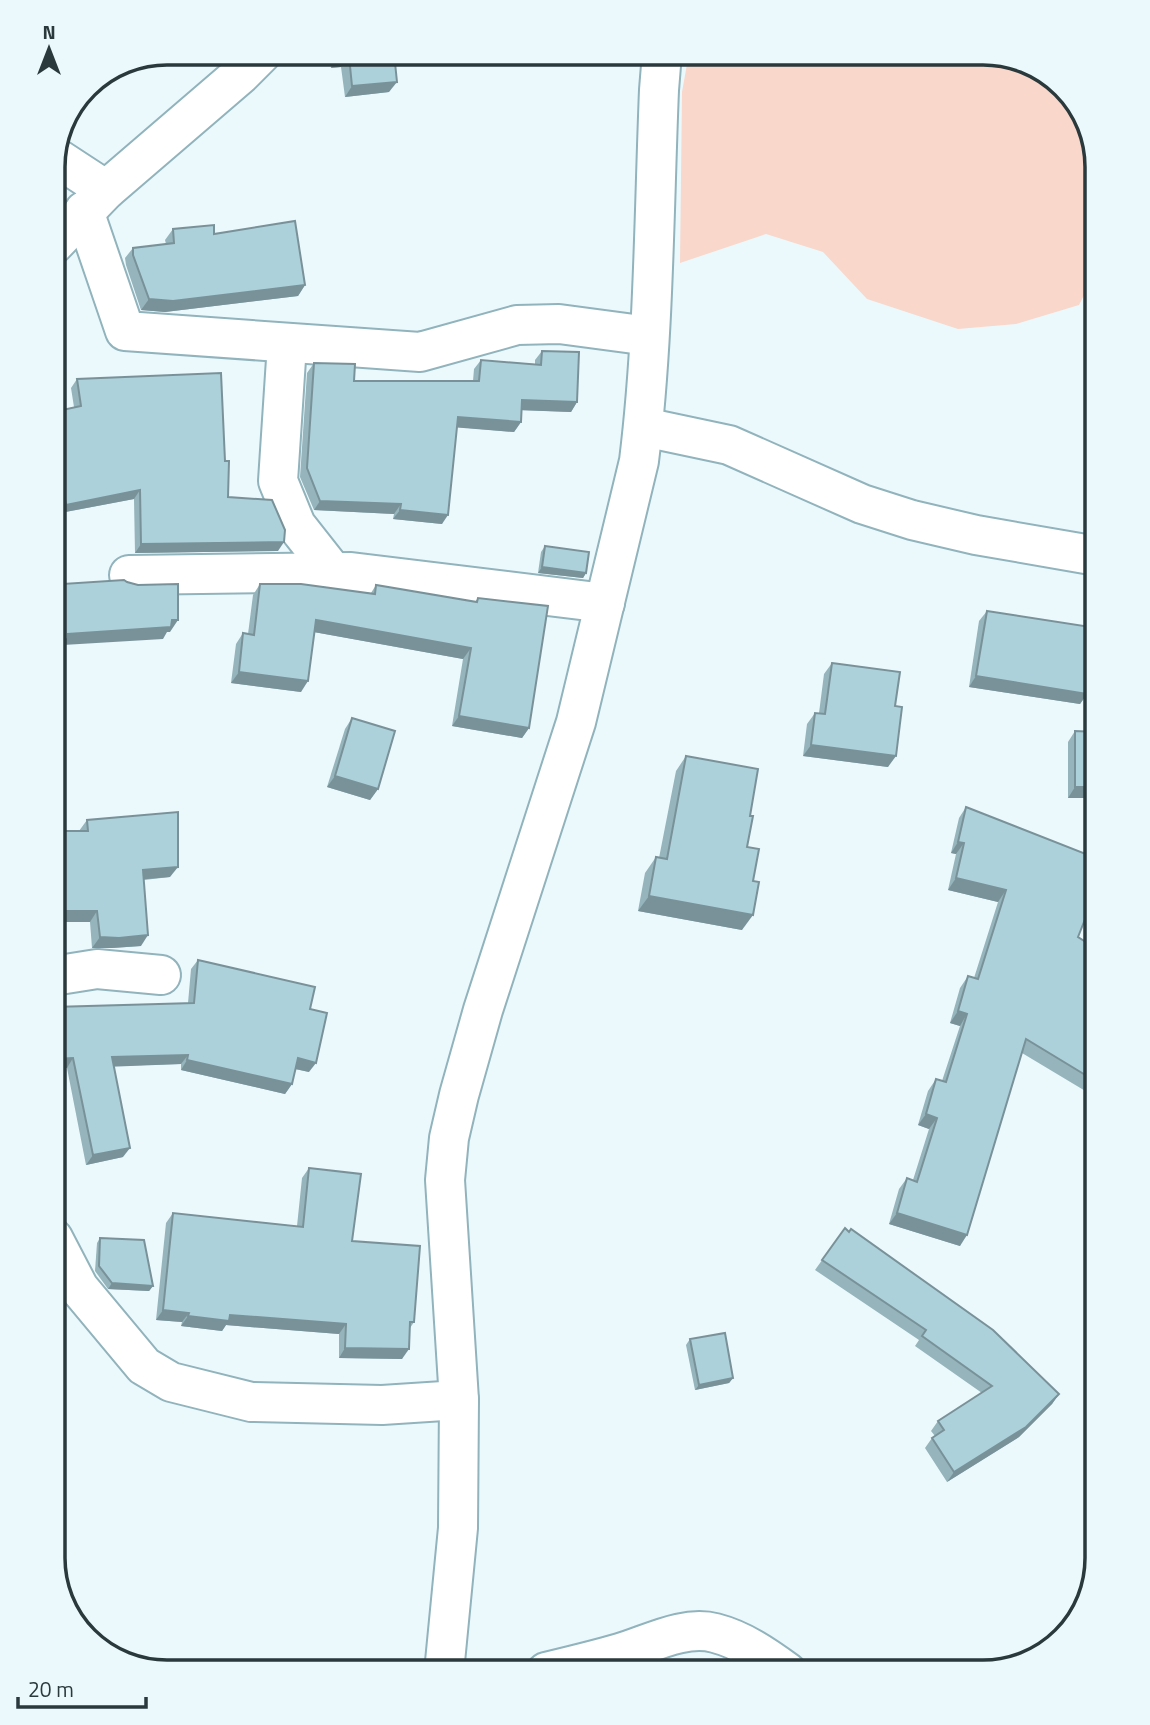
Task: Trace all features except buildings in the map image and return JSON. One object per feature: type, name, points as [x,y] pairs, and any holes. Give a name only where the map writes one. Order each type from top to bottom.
[{"type":"street","points":[[65,232],[95,201],[250,65]]},
{"type":"street","points":[[445,1660],[458,1528],[459,1400],[445,1180],[449,1138],[483,1010],[576,722],[639,461],[649,336],[661,65]]},
{"type":"street","points":[[65,168],[95,201],[125,331],[420,352],[517,325],[559,324],[649,336]]},
{"type":"street","points":[[286,344],[278,481],[296,526],[333,572]]},
{"type":"street","points":[[643,427],[730,445],[862,504],[912,520],[1085,554]]},
{"type":"street","points":[[129,575],[351,572],[605,603]]},
{"type":"street","points":[[65,974],[97,968],[161,975]]},
{"type":"street","points":[[65,1262],[79,1288],[144,1366],[172,1382],[251,1402],[382,1405],[459,1400]]},
{"type":"street","points":[[593,1660],[687,1632],[713,1632],[738,1641],[770,1660]]},
{"type":"shaded area","points":[[687,65],[990,65],[1010,68],[1034,78],[1064,105],[1082,140],[1085,167],[1085,293],[1079,305],[1016,324],[958,329],[867,299],[823,252],[766,234],[680,263],[682,92]]}]
